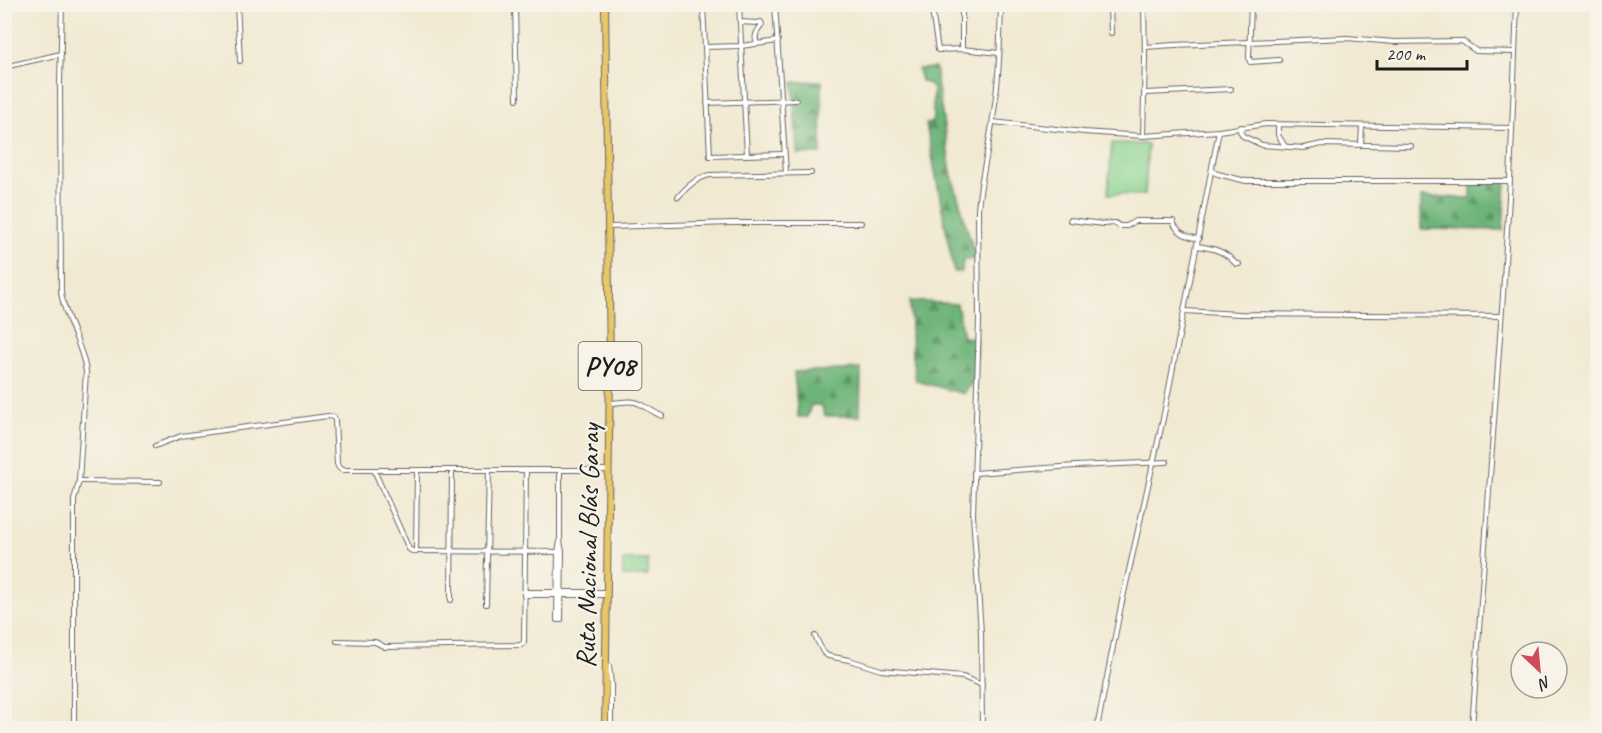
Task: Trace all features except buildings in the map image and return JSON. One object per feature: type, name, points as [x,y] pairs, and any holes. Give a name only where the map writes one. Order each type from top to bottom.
[{"type":"highway","name":"Ruta Nacional Blás Garay","points":[[605,4],[610,403],[605,729]]},
{"type":"street","points":[[62,4],[61,292],[66,316],[85,362],[86,372],[78,481],[74,500],[74,729]]},
{"type":"street","points":[[237,4],[240,61]]},
{"type":"street","points":[[515,4],[517,99]]},
{"type":"street","points":[[931,4],[938,50],[999,52]]},
{"type":"street","points":[[962,4],[962,49]]},
{"type":"street","points":[[982,729],[981,633],[973,514],[979,320],[978,210],[993,122],[1001,4]]},
{"type":"street","points":[[1110,4],[1111,33]]},
{"type":"street","points":[[1143,136],[1144,4]]},
{"type":"street","points":[[1251,4],[1250,62],[1279,60]]},
{"type":"street","points":[[1472,729],[1510,181],[1517,4]]},
{"type":"street","points":[[739,5],[747,155]]},
{"type":"street","points":[[784,154],[710,156],[703,6],[775,5],[786,172]]},
{"type":"street","points":[[740,22],[761,22],[762,25],[756,33],[757,43]]},
{"type":"street","points":[[1145,47],[1347,38],[1394,42],[1462,41],[1476,51],[1515,52]]},
{"type":"street","points":[[705,47],[741,46],[778,41]]},
{"type":"street","points":[[4,68],[61,54]]},
{"type":"street","points":[[1145,93],[1231,89]]},
{"type":"street","points":[[707,103],[796,100]]},
{"type":"street","points":[[993,122],[1143,136],[1266,124],[1512,128]]},
{"type":"street","points":[[1278,125],[1278,135],[1285,147]]},
{"type":"street","points":[[1361,144],[1362,126]]},
{"type":"street","points":[[1240,127],[1243,136],[1262,145],[1304,148],[1322,144],[1411,146]]},
{"type":"street","points":[[1097,729],[1121,606],[1163,419],[1219,130]]},
{"type":"street","points":[[1212,169],[1215,173],[1246,181],[1510,181]]},
{"type":"street","points":[[678,197],[689,184],[699,177],[709,175],[811,172]]},
{"type":"street","points":[[1070,220],[1115,223],[1119,226],[1127,226],[1134,221],[1173,221],[1179,231],[1199,239]]},
{"type":"street","points":[[609,227],[732,223],[861,223]]},
{"type":"street","points":[[1197,246],[1217,249],[1239,264]]},
{"type":"street","points":[[1184,311],[1240,314],[1501,316]]},
{"type":"street","points":[[610,403],[634,402],[662,416]]},
{"type":"street","points":[[155,446],[181,436],[328,416],[335,420],[337,464],[342,470],[609,470]]},
{"type":"street","points":[[974,473],[1167,462]]},
{"type":"street","points":[[374,470],[409,549],[416,552],[560,552]]},
{"type":"street","points":[[416,552],[417,470]]},
{"type":"street","points":[[451,600],[452,470]]},
{"type":"street","points":[[486,604],[489,470]]},
{"type":"street","points":[[337,641],[375,642],[385,647],[521,645],[524,642],[526,470]]},
{"type":"street","points":[[560,470],[561,620],[557,620],[560,593]]},
{"type":"street","points":[[78,481],[160,482]]},
{"type":"street","points":[[524,594],[607,593]]},
{"type":"street","points":[[815,636],[823,652],[828,656],[880,670],[963,677],[982,685]]},
{"type":"street","points":[[606,663],[611,684],[611,729]]},
{"type":"green space","points":[[935,68],[951,172],[976,259],[963,260],[962,272],[954,272],[926,124],[931,123],[933,118],[933,89],[929,84],[921,81],[918,69]]},
{"type":"green space","points":[[822,81],[821,154],[797,154],[793,82]]},
{"type":"green space","points":[[1112,143],[1148,144],[1145,195],[1108,194]]},
{"type":"green space","points":[[1506,180],[1503,230],[1421,229],[1421,197],[1471,198],[1471,181]]},
{"type":"green space","points":[[910,301],[957,304],[963,337],[976,338],[975,378],[964,394],[916,381],[912,357]]},
{"type":"green space","points":[[861,369],[860,416],[825,416],[821,405],[811,405],[807,417],[798,417],[794,372]]},
{"type":"green space","points":[[623,560],[648,560],[648,576],[623,576]]}]
